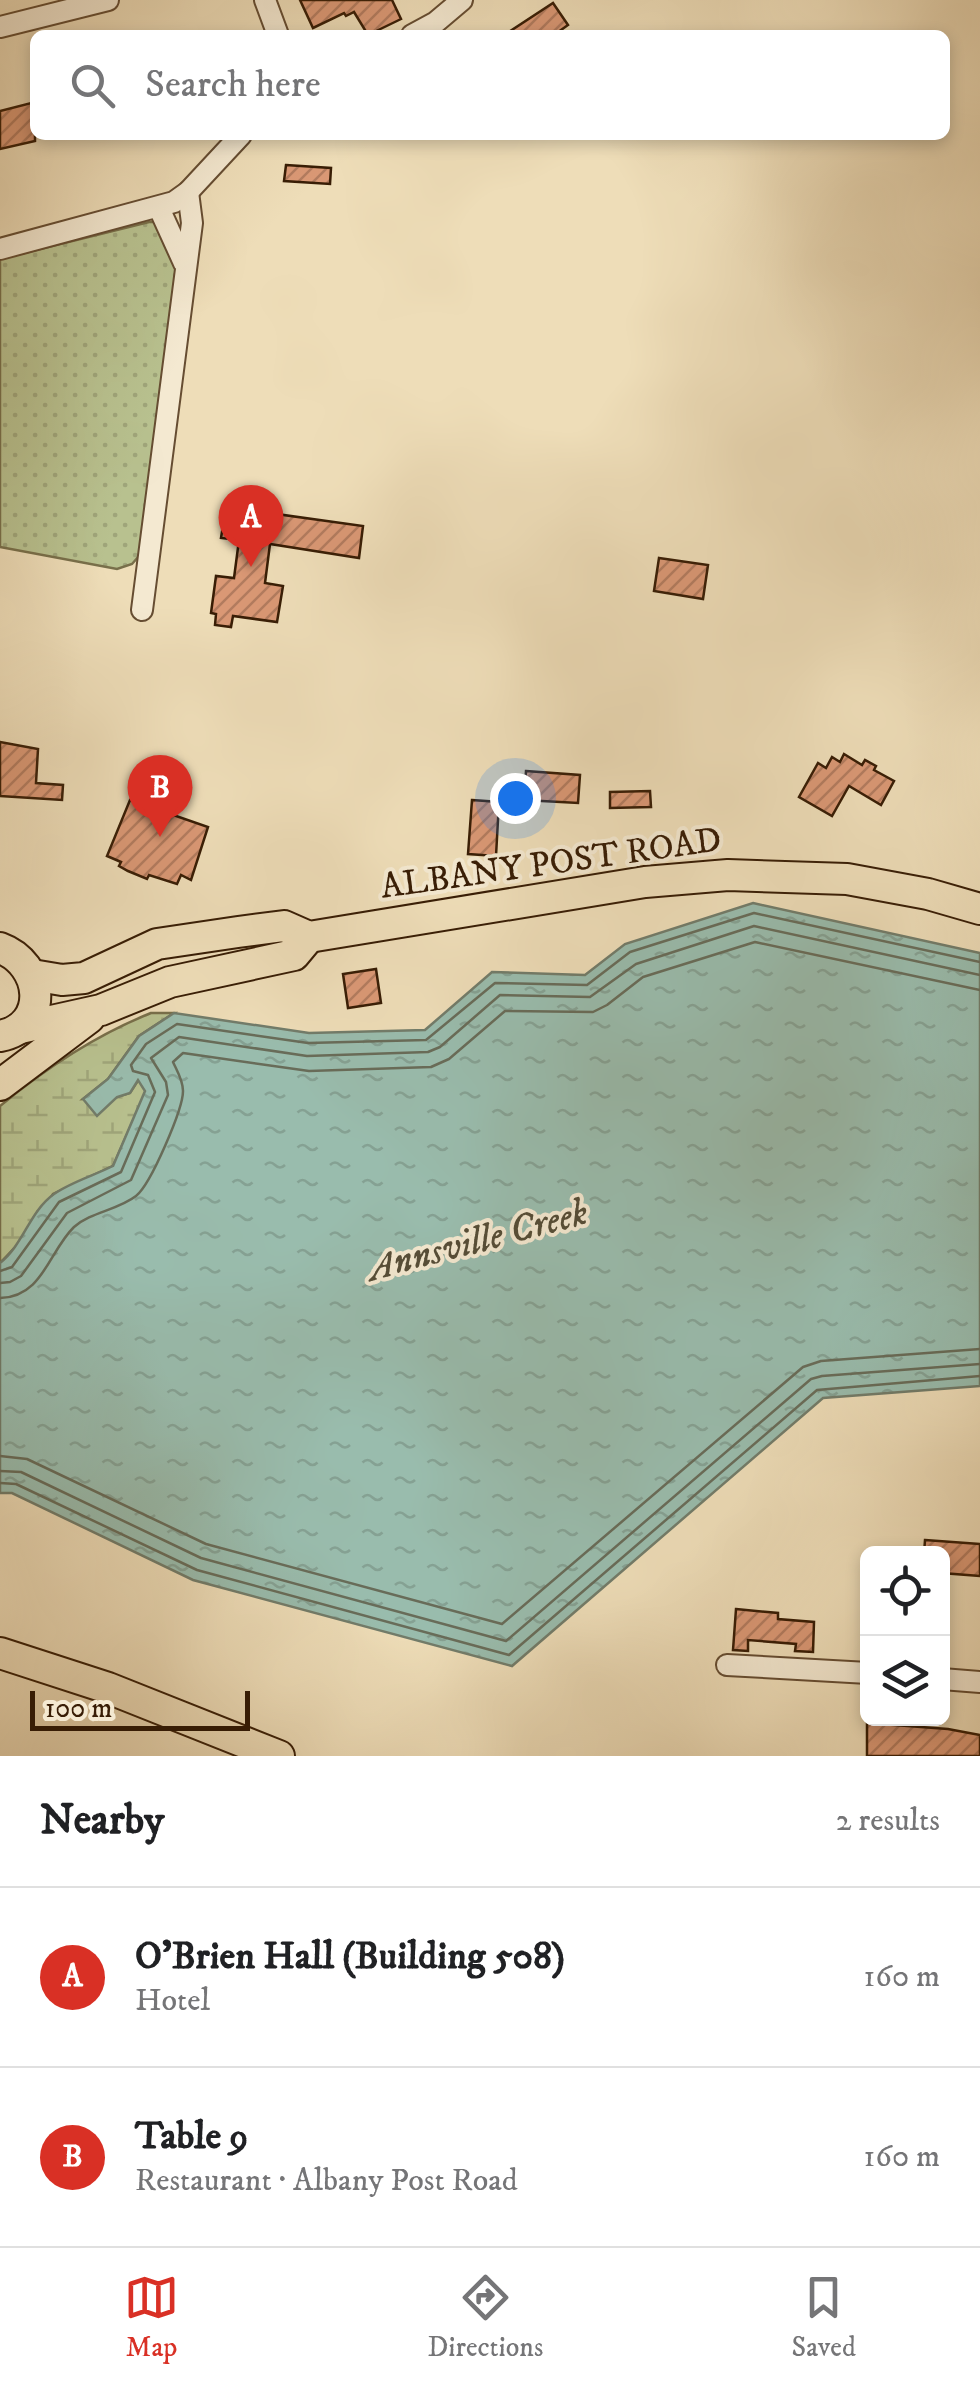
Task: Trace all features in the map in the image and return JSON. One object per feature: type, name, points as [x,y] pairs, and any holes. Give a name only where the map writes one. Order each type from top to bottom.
[{"type":"highway","name":"ALBANY POST ROAD","points":[[19,962],[62,980],[84,978],[158,944],[284,926],[309,938],[626,885],[728,874],[848,879],[980,909]]},
{"type":"highway","name":"ALBANY POST ROAD","points":[[7,1035],[101,1010],[170,982],[294,955],[309,938]]},
{"type":"highway","points":[[7,1035],[34,1003],[19,962]]},
{"type":"highway","points":[[0,1086],[101,1010]]},
{"type":"highway","points":[[0,1654],[138,1699],[279,1756]]},
{"type":"street","points":[[0,27],[108,0]]},
{"type":"street","points":[[264,0],[276,30]]},
{"type":"street","points":[[421,30],[462,0]]},
{"type":"street","points":[[0,249],[159,208],[188,192],[236,140]]},
{"type":"street","points":[[142,610],[192,223],[188,192]]},
{"type":"street","points":[[159,208],[185,265]]},
{"type":"street","points":[[727,1665],[860,1673]]},
{"type":"street","points":[[950,1680],[980,1682]]},
{"type":"green space","points":[[158,222],[177,273],[139,556],[132,564],[117,569],[0,547],[0,259]]},
{"type":"green space","points":[[151,1013],[174,1013],[139,1036],[108,1079],[83,1099],[130,1093],[139,1079],[146,1091],[113,1166],[53,1194],[23,1239],[0,1263],[0,1106],[72,1054]]},
{"type":"water","name":"Annsville Creek","points":[[753,903],[980,953],[980,1386],[823,1398],[512,1666],[193,1580],[12,1493],[0,1493],[0,1263],[45,1201],[75,1182],[113,1166],[145,1091],[138,1080],[130,1093],[117,1097],[97,1116],[83,1099],[108,1079],[139,1036],[174,1013],[309,1033],[425,1030],[492,972],[585,975],[625,944]]},
{"type":"building","points":[[300,0],[392,0],[401,19],[378,30],[365,30],[354,12],[346,16],[344,13],[313,28]]},
{"type":"building","points":[[553,3],[568,25],[561,30],[512,30]]},
{"type":"building","points":[[30,103],[30,140],[35,141],[0,149],[0,111]]},
{"type":"building","points":[[286,165],[331,168],[330,184],[284,181]]},
{"type":"building","points":[[226,507],[363,526],[359,558],[270,544],[265,583],[283,586],[277,622],[233,616],[231,627],[215,625],[216,614],[211,613],[216,576],[234,578],[239,540],[221,538]]},
{"type":"building","points":[[659,558],[708,565],[703,599],[654,591]]},
{"type":"building","points":[[0,742],[38,749],[36,783],[63,785],[62,800],[0,796]]},
{"type":"building","points":[[844,754],[862,765],[865,760],[894,781],[881,805],[849,786],[832,816],[799,797],[818,763],[826,768],[832,757],[840,762]]},
{"type":"building","points":[[526,771],[580,775],[578,803],[524,800]]},
{"type":"building","points":[[650,791],[651,807],[610,808],[610,792]]},
{"type":"building","points":[[130,800],[208,827],[191,880],[181,875],[177,884],[149,875],[147,879],[107,856]]},
{"type":"building","points":[[472,800],[499,802],[496,856],[468,854]]},
{"type":"building","points":[[376,969],[381,1003],[348,1008],[343,974]]},
{"type":"building","points":[[925,1540],[980,1544],[980,1576],[950,1574],[950,1546],[925,1546]]},
{"type":"building","points":[[736,1609],[814,1622],[813,1652],[795,1651],[796,1644],[748,1640],[748,1651],[733,1650]]},
{"type":"building","points":[[867,1726],[948,1729],[980,1735],[980,1756],[867,1756]]},
{"type":"place","name":"O'Brien Hall (Building 508)","points":[[251,567]]},
{"type":"place","name":"Table 9","points":[[160,837]]}]
